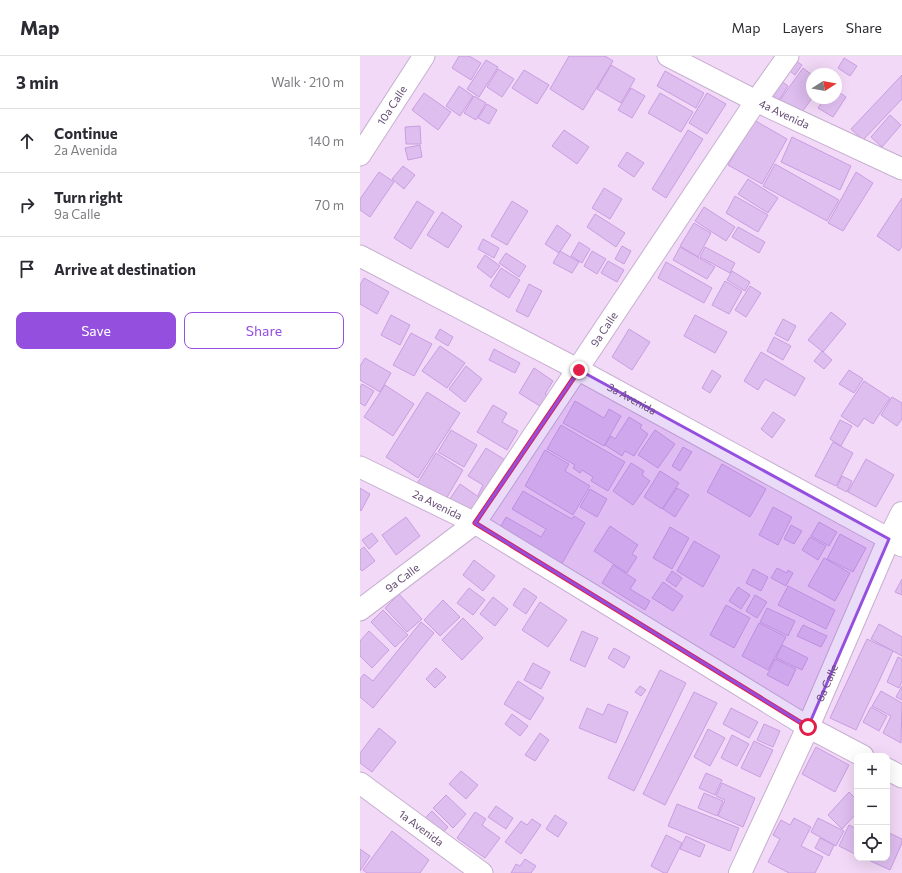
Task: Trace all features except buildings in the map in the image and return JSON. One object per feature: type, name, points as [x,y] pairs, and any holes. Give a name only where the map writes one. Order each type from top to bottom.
[{"type":"street","name":"10a Calle","points":[[360,155],[424,56]]},
{"type":"street","name":"4a Avenida","points":[[668,56],[756,101],[902,169]]},
{"type":"street","name":"9a Calle","points":[[360,610],[475,523],[579,370],[756,101],[788,56]]},
{"type":"street","name":"3a Avenida","points":[[360,256],[579,370],[895,543]]},
{"type":"street","name":"2a Avenida","points":[[360,467],[475,523],[808,727],[857,753]]},
{"type":"street","name":"8a Calle","points":[[740,873],[895,543],[902,513]]},
{"type":"street","points":[[890,771],[902,777]]},
{"type":"street","name":"1a Avenida","points":[[360,783],[482,873]]},
{"type":"highlighted area","points":[[579,370],[889,539],[808,727],[475,523]]},
{"type":"shaded area","points":[[360,56],[902,56],[902,873],[360,873]]},
{"type":"route","points":[[579,370],[475,523],[808,727]]}]
